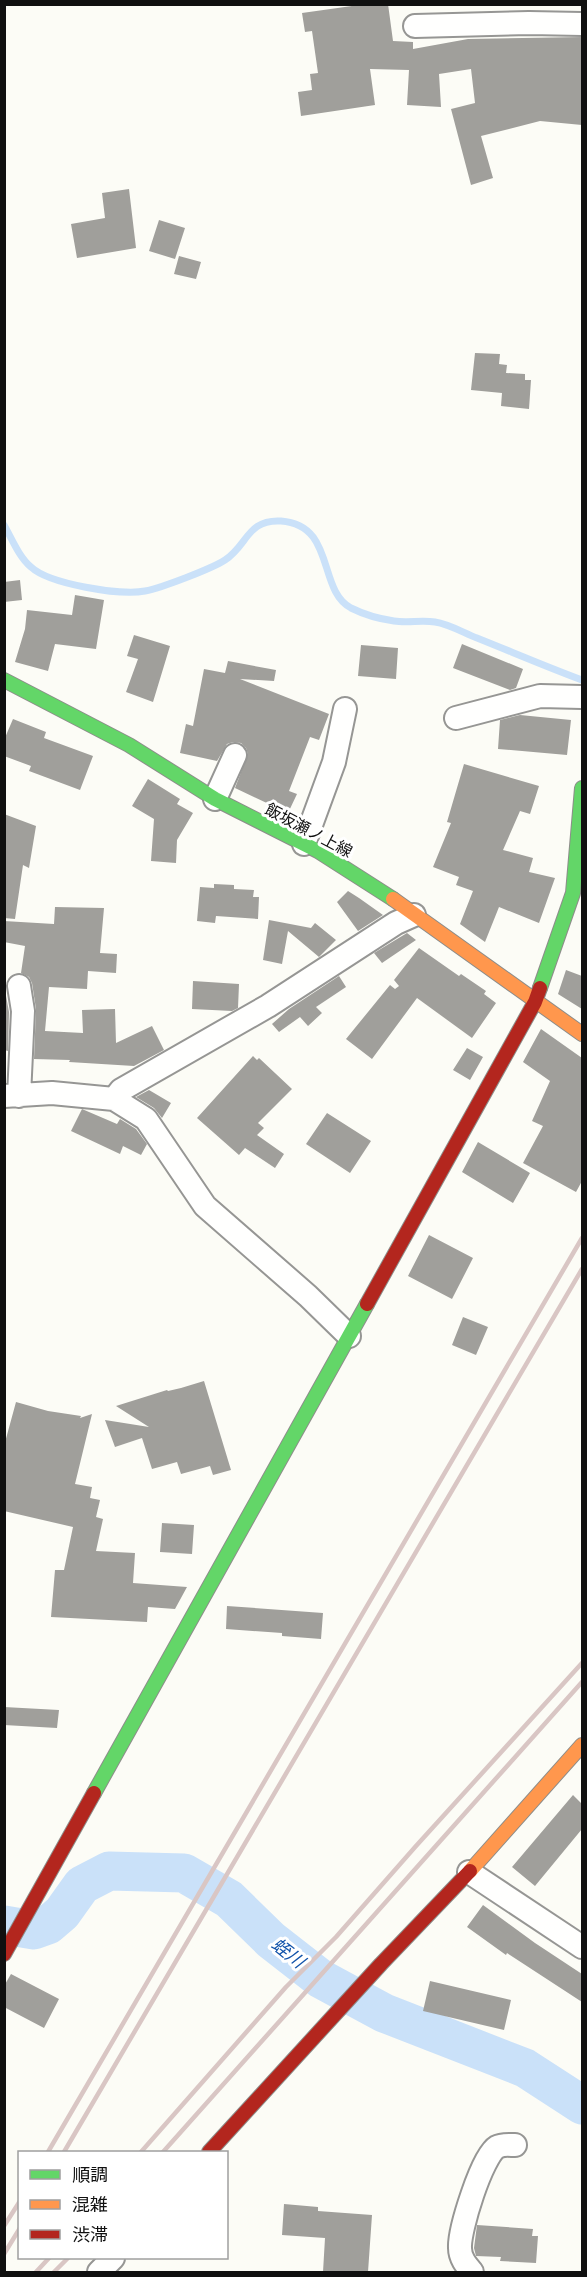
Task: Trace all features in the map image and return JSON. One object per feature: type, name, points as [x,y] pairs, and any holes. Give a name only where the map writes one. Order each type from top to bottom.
[{"type":"street","points":[[415,26],[582,24]]},
{"type":"street","name":"飯坂瀬ノ上線","points":[[4,680],[129,745],[214,799],[304,844],[369,882],[582,1034]]},
{"type":"street","points":[[456,718],[540,696],[582,697]]},
{"type":"street","points":[[304,844],[334,762],[345,709]]},
{"type":"street","points":[[214,799],[235,754]]},
{"type":"street","points":[[7,1949],[27,1917],[184,1630],[535,1002],[573,893],[582,788]]},
{"type":"street","points":[[114,1099],[121,1090],[268,1006],[396,923],[414,915]]},
{"type":"street","points":[[19,986],[23,1011],[12,1096],[52,1093],[114,1099],[146,1119],[205,1206],[308,1296],[349,1336]]},
{"type":"street","points":[[209,2151],[345,2002],[469,1872],[582,1745]]},
{"type":"street","points":[[469,1872],[582,1947]]},
{"type":"street","points":[[4,1909],[27,1917]]},
{"type":"street","points":[[472,2272],[463,2260],[460,2247],[464,2224],[484,2161],[491,2152],[504,2145],[515,2145]]},
{"type":"street","points":[[99,2272],[112,2259]]},
{"type":"building","points":[[366,4],[388,4],[393,41],[413,42],[413,49],[468,39],[582,37],[582,125],[540,121],[481,136],[493,178],[471,185],[451,109],[475,103],[471,69],[439,74],[441,107],[407,105],[409,70],[370,69],[375,105],[301,116],[298,92],[312,90],[310,74],[318,73],[312,31],[305,32],[302,13]]},
{"type":"building","points":[[129,189],[136,248],[77,258],[71,224],[105,218],[102,193]]},
{"type":"building","points":[[159,220],[185,228],[175,259],[149,251]]},
{"type":"building","points":[[179,256],[201,262],[196,279],[174,274]]},
{"type":"building","points":[[475,353],[500,354],[499,364],[507,365],[506,373],[525,374],[525,380],[531,380],[529,409],[501,406],[502,393],[471,390]]},
{"type":"building","points":[[20,580],[22,600],[4,602],[4,582]]},
{"type":"building","points":[[75,595],[104,600],[96,649],[55,644],[48,671],[15,662],[25,629],[27,610],[72,615]]},
{"type":"building","points":[[134,635],[170,646],[153,702],[126,692],[138,659],[127,656]]},
{"type":"building","points":[[462,644],[523,669],[516,688],[510,690],[453,668]]},
{"type":"building","points":[[361,645],[398,648],[396,679],[358,676]]},
{"type":"building","points":[[228,661],[276,670],[274,681],[240,679],[329,714],[319,740],[310,737],[289,791],[297,794],[288,813],[235,788],[248,754],[241,743],[227,744],[217,761],[180,753],[186,724],[193,726],[204,669],[225,673]]},
{"type":"building","points":[[520,715],[571,720],[567,755],[498,749],[500,720]]},
{"type":"building","points":[[13,719],[46,732],[44,738],[93,756],[80,790],[29,771],[31,766],[4,756],[4,740]]},
{"type":"building","points":[[464,764],[539,786],[530,814],[520,811],[503,850],[533,858],[529,872],[555,878],[539,923],[499,907],[485,942],[460,924],[473,891],[456,885],[459,877],[433,867],[451,823],[447,822]]},
{"type":"building","points":[[148,779],[180,799],[177,804],[193,813],[177,840],[176,863],[151,861],[154,819],[132,806]]},
{"type":"building","points":[[4,814],[36,826],[29,868],[23,865],[15,919],[4,918]]},
{"type":"building","points":[[214,884],[234,885],[234,889],[254,890],[253,897],[259,897],[258,919],[216,916],[215,923],[197,921],[200,887],[214,888]]},
{"type":"building","points":[[348,891],[383,915],[358,931],[337,902]]},
{"type":"building","points":[[55,907],[104,908],[100,953],[117,954],[116,973],[88,971],[87,989],[49,987],[45,1031],[83,1033],[82,1010],[115,1009],[116,1043],[152,1026],[164,1050],[134,1066],[34,1059],[36,1009],[32,983],[29,977],[21,973],[25,946],[4,942],[4,921],[54,924]]},
{"type":"building","points":[[269,920],[311,928],[315,923],[336,940],[319,957],[288,931],[282,964],[263,960]]},
{"type":"building","points":[[407,933],[416,940],[382,963],[374,953]]},
{"type":"building","points":[[419,948],[459,976],[461,974],[486,991],[484,994],[496,1003],[472,1038],[417,998],[372,1059],[346,1039],[390,985],[395,989],[399,986],[394,980]]},
{"type":"building","points":[[566,970],[582,976],[582,1009],[558,994]]},
{"type":"building","points":[[339,976],[346,987],[316,1007],[322,1013],[308,1026],[300,1017],[279,1032],[272,1024],[289,1009]]},
{"type":"building","points":[[193,981],[239,984],[238,1008],[232,1011],[192,1009]]},
{"type":"building","points":[[4,985],[9,1012],[8,1051],[4,1050]]},
{"type":"building","points":[[541,1029],[582,1058],[582,1181],[576,1192],[523,1163],[543,1126],[532,1121],[550,1081],[523,1062]]},
{"type":"building","points":[[467,1048],[483,1057],[470,1080],[453,1070]]},
{"type":"building","points":[[253,1056],[257,1060],[259,1058],[292,1089],[258,1123],[264,1128],[257,1135],[284,1154],[275,1168],[245,1148],[239,1155],[197,1118]]},
{"type":"building","points":[[149,1090],[171,1103],[162,1118],[154,1108],[136,1097]]},
{"type":"building","points":[[82,1109],[117,1124],[120,1119],[136,1129],[147,1144],[141,1155],[123,1146],[120,1154],[71,1131]]},
{"type":"building","points":[[327,1113],[371,1141],[350,1173],[306,1144]]},
{"type":"building","points":[[478,1142],[530,1173],[513,1203],[462,1172]]},
{"type":"building","points":[[429,1235],[473,1258],[452,1299],[408,1276]]},
{"type":"building","points":[[463,1317],[488,1327],[476,1355],[452,1345]]},
{"type":"building","points":[[204,1381],[231,1470],[213,1475],[210,1466],[181,1474],[177,1462],[152,1469],[142,1438],[115,1447],[105,1420],[149,1427],[116,1406]]},
{"type":"building","points":[[16,1402],[48,1411],[81,1416],[80,1418],[92,1414],[75,1484],[92,1487],[90,1498],[100,1500],[96,1517],[103,1519],[96,1551],[135,1553],[133,1583],[187,1587],[175,1609],[148,1607],[147,1622],[51,1617],[55,1570],[64,1570],[73,1527],[4,1511],[4,1446]]},
{"type":"building","points":[[162,1523],[194,1525],[192,1554],[160,1552]]},
{"type":"building","points":[[227,1606],[323,1613],[321,1639],[282,1636],[282,1633],[226,1629]]},
{"type":"building","points":[[4,1707],[59,1710],[57,1728],[4,1725]]},
{"type":"building","points":[[573,1795],[582,1804],[582,1829],[535,1886],[512,1867]]},
{"type":"building","points":[[483,1905],[582,1974],[582,2002],[507,1953],[506,1955],[467,1927]]},
{"type":"building","points":[[11,1974],[59,1999],[44,2028],[4,2007],[4,1986]]},
{"type":"building","points":[[430,1981],[511,2000],[504,2030],[423,2011]]},
{"type":"building","points":[[284,2204],[318,2207],[318,2211],[372,2215],[368,2272],[323,2272],[325,2238],[282,2235]]},
{"type":"building","points":[[477,2225],[533,2229],[532,2236],[538,2236],[536,2263],[500,2261],[501,2257],[476,2256],[474,2248]]},
{"type":"waterway","points":[[4,525],[23,558],[40,573],[69,583],[120,592],[145,591],[218,564],[233,554],[249,534],[261,524],[281,521],[298,525],[310,534],[318,546],[333,587],[340,599],[351,608],[389,620],[440,623],[582,680]]},
{"type":"waterway","name":"蛭川","points":[[4,1925],[34,1930],[48,1925],[62,1913],[82,1885],[109,1871],[184,1873],[229,1899],[271,1940],[321,1979],[384,2013],[525,2068],[582,2105]]},
{"type":"railway","points":[[49,2151],[582,1238]]},
{"type":"railway","points":[[65,2151],[582,1269]]},
{"type":"railway","points":[[142,2151],[286,1987],[336,1937],[582,1663]]},
{"type":"railway","points":[[164,2151],[582,1682]]},
{"type":"railway","points":[[4,2226],[18,2204]]},
{"type":"railway","points":[[4,2254],[18,2231]]},
{"type":"railway","points":[[36,2272],[48,2259]]},
{"type":"railway","points":[[54,2272],[67,2259]]},
{"type":"traffic: fast","points":[[4,680],[129,745],[215,799],[318,851],[393,899]]},
{"type":"traffic: fast","points":[[540,988],[573,893],[582,788]]},
{"type":"traffic: fast","points":[[94,1793],[367,1304]]},
{"type":"traffic: slow","points":[[393,899],[582,1034]]},
{"type":"traffic: slow","points":[[470,1871],[582,1745]]},
{"type":"traffic: jam","points":[[367,1304],[535,1002],[540,988]]},
{"type":"traffic: jam","points":[[4,1954],[94,1793]]},
{"type":"traffic: jam","points":[[210,2151],[381,1964],[470,1871]]}]
